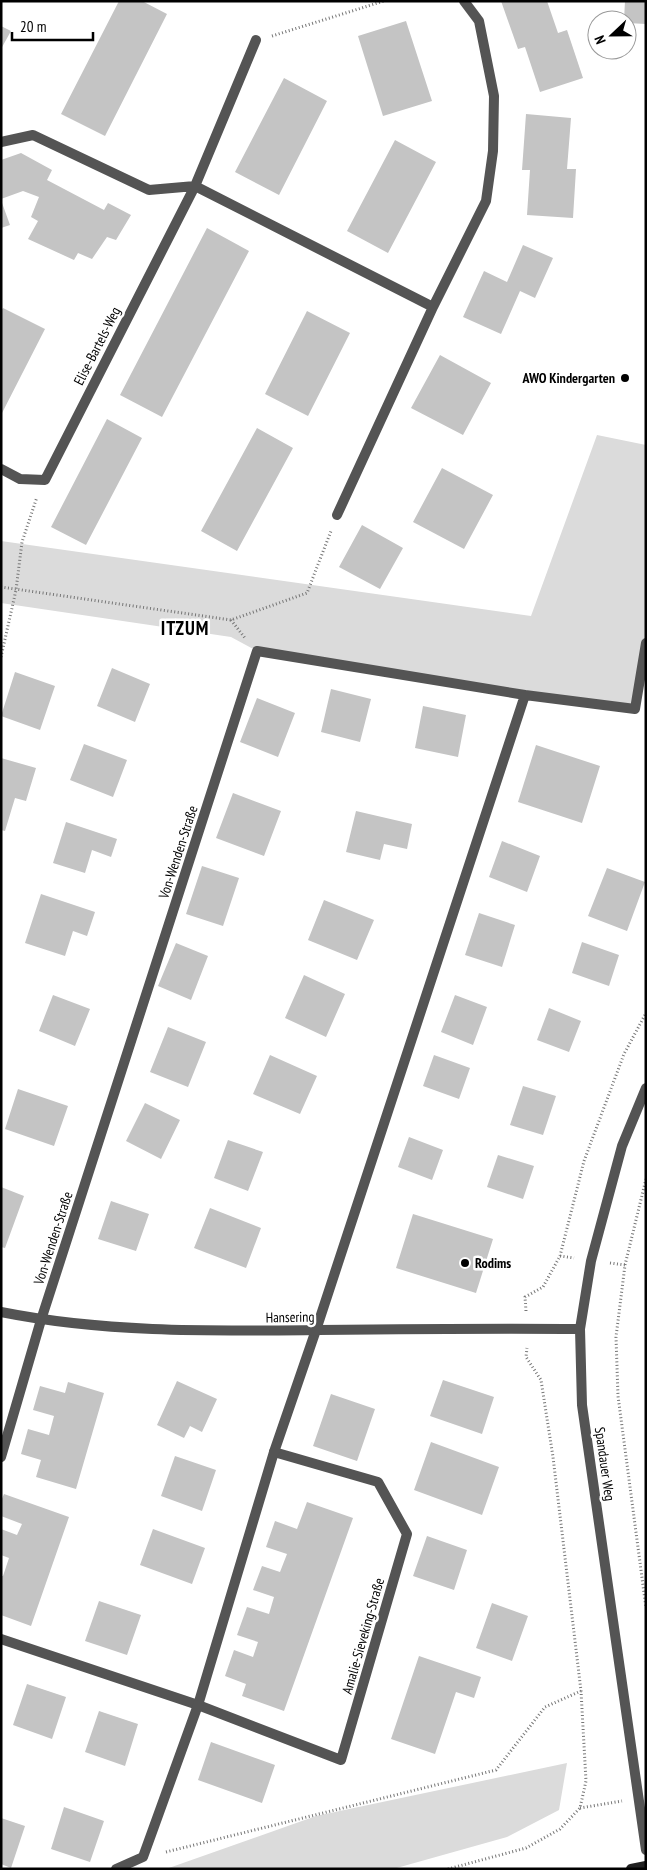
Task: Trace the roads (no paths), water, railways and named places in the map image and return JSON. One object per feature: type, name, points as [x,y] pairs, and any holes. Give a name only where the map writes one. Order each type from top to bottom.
[{"type":"main road","points":[[631,1869],[646,1866]]},
{"type":"street","points":[[336,515],[433,307],[486,201],[493,151],[494,96],[479,21],[464,1]]},
{"type":"street","name":"Elise-Bartels-Weg","points":[[1,469],[20,479],[45,480],[195,186],[256,40]]},
{"type":"street","points":[[1,142],[33,135],[149,190],[195,186],[433,307]]},
{"type":"street","name":"Von-Wenden-Straße","points":[[41,1320],[257,652],[525,696],[635,709],[646,643]]},
{"type":"street","points":[[116,1869],[143,1857],[198,1705],[274,1452],[525,696]]},
{"type":"street","name":"Spandauer Weg","points":[[646,1088],[622,1146],[591,1261],[580,1329],[582,1405],[646,1850]]},
{"type":"street","name":"Hansering","points":[[1,1312],[41,1320],[156,1330],[270,1332],[316,1330],[580,1329]]},
{"type":"street","points":[[1,1457],[41,1320]]},
{"type":"street","name":"Amalie-Sieveking-Straße","points":[[1,1639],[198,1705],[341,1760],[407,1534],[378,1482],[274,1452]]},
{"type":"place","name":"AWO Kindergarten","points":[[625,378]]},
{"type":"place","name":"Rodims","points":[[465,1263]]},
{"type":"district","name":"ITZUM","points":[[185,628]]}]
